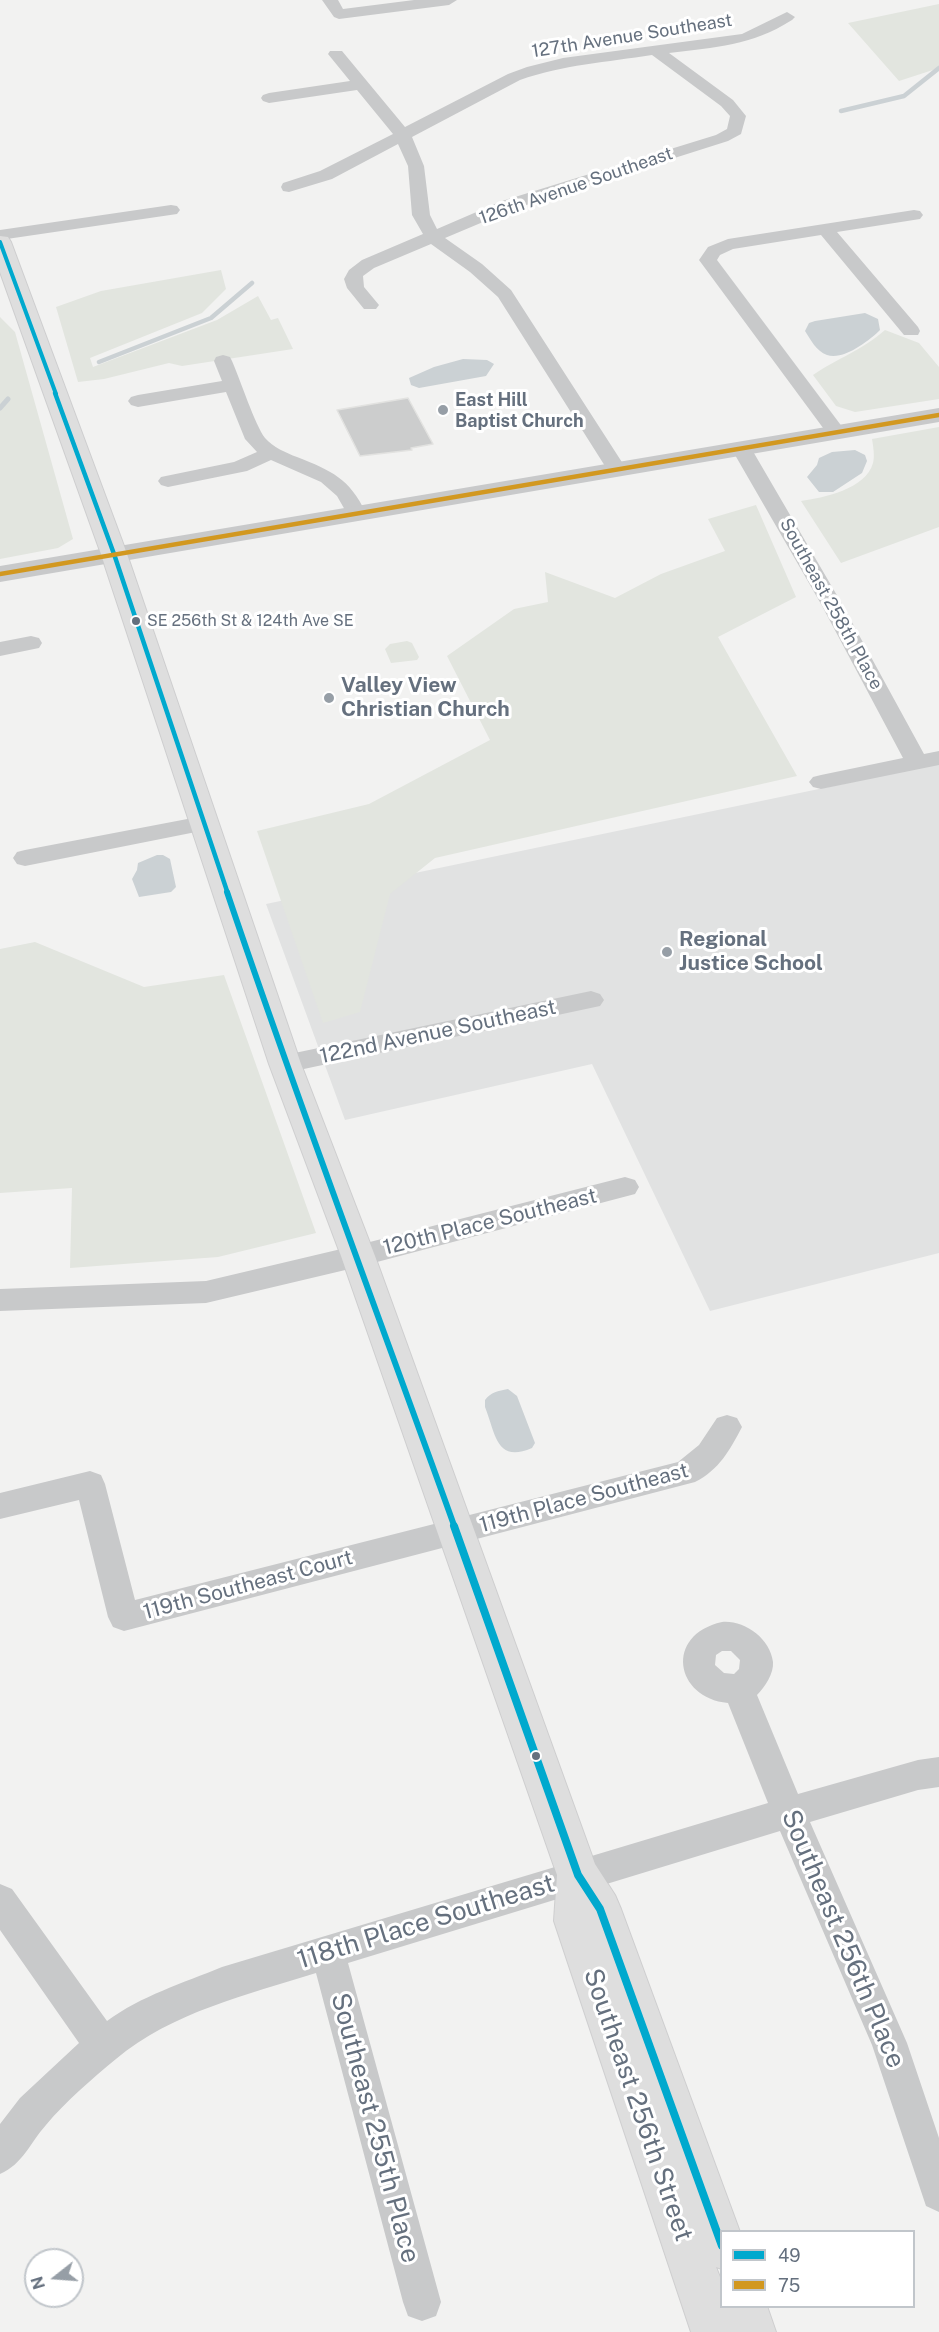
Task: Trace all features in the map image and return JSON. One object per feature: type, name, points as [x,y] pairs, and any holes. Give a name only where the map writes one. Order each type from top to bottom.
[{"type":"main road","name":"Southeast 256th Street","points":[[0,242],[114,554],[285,1064],[358,1256],[578,1875],[600,1909],[720,2240]]},
{"type":"main road","name":"Southeast 256th Street","points":[[578,1875],[575,1922],[715,2332]]},
{"type":"main road","points":[[743,2308],[752,2332]]},
{"type":"street","points":[[330,0],[339,14],[449,0]]},
{"type":"street","name":"127th Avenue Southeast","points":[[289,187],[326,175],[514,77],[533,70],[597,58],[746,38],[766,30],[787,17]]},
{"type":"street","name":"126th Avenue Southeast","points":[[370,305],[353,284],[355,272],[508,206],[722,138],[735,131],[738,116],[727,103],[656,51]]},
{"type":"street","points":[[336,54],[403,135],[416,166],[421,215],[434,237],[476,268],[505,294],[617,470]]},
{"type":"street","points":[[269,98],[362,84]]},
{"type":"street","points":[[0,235],[171,210]]},
{"type":"street","points":[[836,432],[708,260],[714,251],[728,244],[914,215]]},
{"type":"street","points":[[825,229],[911,331]]},
{"type":"street","points":[[223,361],[255,440],[270,453],[331,479],[347,495],[356,513]]},
{"type":"street","points":[[138,401],[233,386]]},
{"type":"street","points":[[0,574],[939,415]]},
{"type":"street","name":"Southeast 258th Place","points":[[741,448],[928,760]]},
{"type":"street","points":[[168,481],[240,467],[270,453]]},
{"type":"street","points":[[0,649],[31,643]]},
{"type":"street","points":[[820,782],[928,760]]},
{"type":"street","points":[[25,858],[203,824]]},
{"type":"street","name":"122nd Avenue Southeast","points":[[285,1064],[591,1000]]},
{"type":"street","name":"120th Place Southeast","points":[[0,1300],[206,1292],[358,1256],[625,1187]]},
{"type":"street","name":"119th Place Southeast","points":[[455,1532],[684,1473],[699,1467],[710,1458],[728,1427]]},
{"type":"street","name":"119th Southeast Court","points":[[0,1506],[90,1484],[124,1617],[455,1532]]},
{"type":"street","name":"Southeast 256th Place","points":[[738,1688],[889,2043],[939,2193]]},
{"type":"street","name":"118th Place Southeast","points":[[0,2155],[33,2111],[104,2046],[133,2024],[169,2006],[222,1985],[578,1875],[918,1775],[939,1772]]},
{"type":"street","points":[[0,1901],[104,2046]]},
{"type":"street","name":"Southeast 255th Place","points":[[328,1953],[422,2302]]},
{"type":"shaded area","points":[[939,4],[939,68],[899,81],[848,23]]},
{"type":"shaded area","points":[[221,270],[226,289],[202,313],[90,358],[93,367],[217,320],[258,296],[271,320],[278,318],[293,349],[182,366],[169,363],[104,379],[78,382],[56,307],[101,291]]},
{"type":"shaded area","points":[[865,313],[878,319],[880,330],[863,344],[841,355],[827,355],[820,351],[805,331],[809,323],[815,321]]},
{"type":"shaded area","points":[[0,317],[15,332],[73,539],[58,548],[0,559]]},
{"type":"shaded area","points":[[885,330],[919,343],[939,367],[939,399],[855,412],[836,406],[813,375],[867,344]]},
{"type":"shaded area","points":[[463,359],[487,360],[494,364],[486,376],[419,388],[411,385],[409,378],[434,367]]},
{"type":"shaded area","points":[[939,427],[939,527],[841,563],[801,501],[832,495],[853,486],[862,479],[869,472],[873,463],[872,439]]},
{"type":"shaded area","points":[[855,450],[865,455],[867,461],[862,473],[833,492],[819,492],[807,477],[817,465],[819,458],[832,452]]},
{"type":"shaded area","points":[[756,505],[796,597],[718,637],[797,776],[435,858],[390,894],[360,1012],[323,1023],[257,831],[369,804],[490,740],[447,656],[514,609],[548,602],[545,572],[615,598],[661,574],[725,551],[708,519]]},
{"type":"shaded area","points":[[407,641],[412,643],[419,657],[417,660],[391,663],[385,649],[390,644]]},
{"type":"shaded area","points":[[939,764],[939,1253],[710,1311],[592,1064],[345,1120],[266,904]]},
{"type":"shaded area","points":[[157,855],[170,859],[176,887],[171,892],[139,897],[132,879],[138,863]]},
{"type":"shaded area","points":[[35,942],[144,987],[224,975],[316,1233],[218,1257],[70,1268],[72,1188],[0,1193],[0,949]]},
{"type":"shaded area","points":[[508,1389],[517,1396],[535,1443],[532,1448],[520,1452],[511,1452],[499,1444],[485,1407],[485,1400],[490,1395]]},
{"type":"building","name":"East Hill Baptist Church","points":[[408,398],[433,444],[411,448],[412,450],[360,456],[337,410]]},
{"type":"waterway","points":[[841,111],[904,96],[939,68]]},
{"type":"waterway","points":[[99,362],[211,318],[252,283]]},
{"type":"waterway","points":[[0,408],[8,399]]},
{"type":"transit line","name":"49","points":[[0,242],[114,554],[285,1064],[358,1256],[578,1875],[600,1909],[720,2240]]},
{"type":"transit line","name":"75","points":[[0,574],[939,415]]},
{"type":"place","name":"East Hill Baptist Church","points":[[443,410]]},
{"type":"place","name":"SE 256th St & 124th Ave SE","points":[[136,621]]},
{"type":"place","name":"Valley View Christian Church","points":[[329,698]]},
{"type":"place","name":"Regional Justice School","points":[[667,952]]}]
